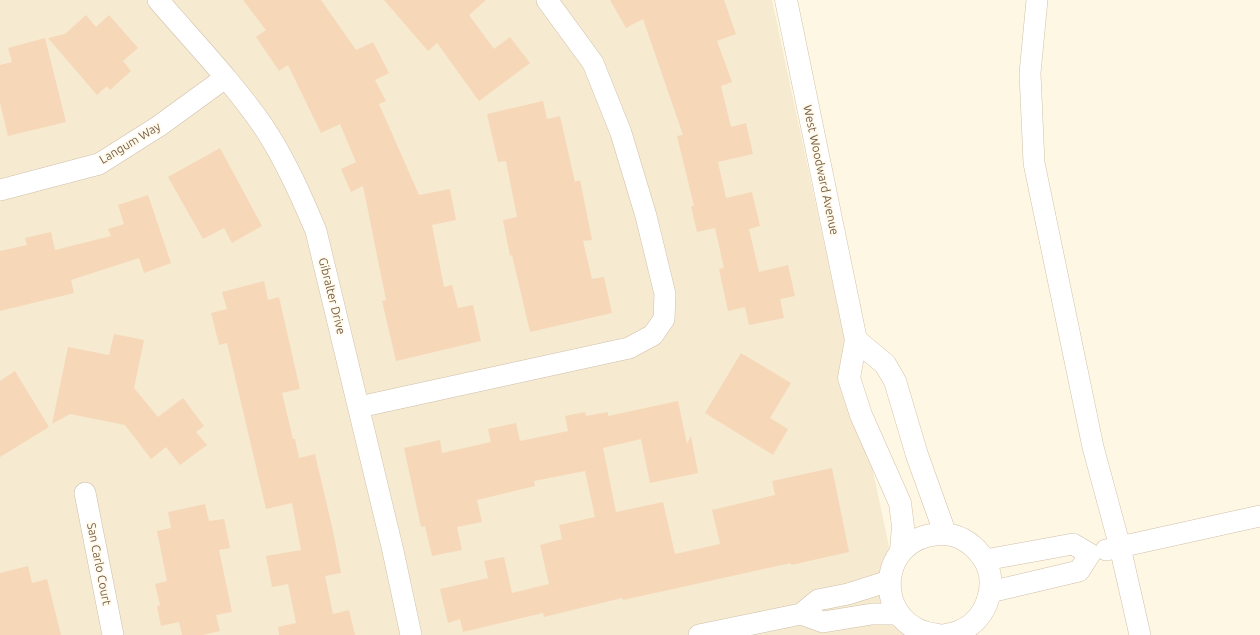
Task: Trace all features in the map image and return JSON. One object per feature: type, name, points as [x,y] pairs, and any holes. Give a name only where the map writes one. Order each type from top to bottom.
[{"type":"street","name":"Gibralter Drive","points":[[158,0],[225,78],[262,126],[296,184],[316,232],[359,407],[411,635]]},
{"type":"street","points":[[359,407],[629,348],[653,335],[664,318],[665,294],[646,216],[621,133],[593,63],[547,0]]},
{"type":"street","name":"West Woodward Avenue","points":[[786,0],[856,340],[848,378],[861,415],[900,503],[903,526],[901,551]]},
{"type":"street","points":[[1037,0],[1030,73],[1034,163],[1093,447],[1120,547],[1140,635]]},
{"type":"street","name":"Langum Way","points":[[0,190],[99,164],[159,126],[225,78]]},
{"type":"street","points":[[856,340],[885,364],[895,381],[917,455],[945,533]]},
{"type":"street","name":"San Carlo Court","points":[[85,492],[113,635]]},
{"type":"street","points":[[984,560],[1073,544],[1090,554],[1260,516]]},
{"type":"street","points":[[908,625],[891,598],[889,581],[892,565],[901,551],[914,540],[929,534],[945,533],[961,538],[975,547],[984,560],[990,575],[990,592],[986,607],[973,629],[946,635]]},
{"type":"street","points":[[990,592],[1079,571],[1090,554]]},
{"type":"street","points":[[699,635],[801,614],[818,600],[848,594],[889,581]]},
{"type":"street","points":[[801,614],[823,622],[872,614],[908,625],[926,634],[938,635]]},
{"type":"shaded area","points":[[0,0],[772,0],[908,635],[0,635]]},
{"type":"building","points":[[243,0],[321,0],[356,50],[373,42],[389,73],[375,80],[386,101],[379,104],[419,195],[450,189],[456,220],[432,225],[444,287],[452,285],[458,308],[473,305],[481,341],[396,361],[382,301],[386,300],[363,186],[351,192],[341,169],[356,162],[340,124],[321,133],[288,65],[279,71],[256,37],[266,30]]},
{"type":"building","points":[[384,0],[486,0],[469,15],[494,49],[510,37],[530,63],[479,101],[437,43],[428,51]]},
{"type":"building","points":[[610,0],[724,0],[736,34],[717,41],[732,82],[721,86],[731,127],[746,123],[753,154],[718,162],[726,198],[752,192],[760,226],[749,229],[759,272],[788,265],[795,296],[780,299],[784,318],[749,325],[745,307],[728,311],[719,269],[724,268],[715,228],[697,232],[691,206],[694,206],[677,136],[683,135],[643,19],[626,28]]},
{"type":"building","points":[[86,15],[96,27],[109,15],[138,48],[123,61],[131,71],[110,90],[107,86],[97,95],[48,38],[65,34]]},
{"type":"building","points":[[45,38],[66,122],[8,136],[0,103],[0,65],[12,62],[8,48]]},
{"type":"building","points":[[543,101],[547,119],[560,116],[575,182],[580,180],[592,240],[583,241],[592,279],[604,277],[612,313],[530,332],[512,255],[510,256],[503,220],[517,217],[506,161],[498,162],[487,114]]},
{"type":"building","points":[[220,148],[262,226],[232,243],[224,228],[203,239],[168,177]]},
{"type":"building","points":[[148,195],[171,263],[144,273],[139,258],[71,280],[74,293],[0,311],[0,251],[27,245],[25,238],[51,232],[55,250],[111,236],[108,229],[124,224],[118,205]]},
{"type":"building","points":[[264,281],[268,300],[279,297],[300,389],[282,393],[293,439],[295,439],[299,458],[315,454],[333,531],[341,573],[325,576],[333,614],[349,610],[355,635],[279,635],[278,627],[296,623],[288,584],[272,587],[266,556],[301,550],[292,503],[266,509],[227,343],[219,345],[211,313],[227,309],[222,292]]},
{"type":"building","points":[[114,334],[144,340],[134,388],[158,417],[183,398],[204,426],[196,432],[207,445],[180,465],[166,447],[151,459],[125,425],[70,414],[52,424],[68,347],[109,355]]},
{"type":"building","points":[[741,353],[791,383],[770,418],[788,429],[773,455],[705,413]]},
{"type":"building","points":[[15,371],[49,427],[0,457],[0,381]]},
{"type":"building","points":[[678,401],[687,444],[691,436],[698,473],[650,483],[641,439],[603,448],[616,512],[663,502],[675,554],[720,544],[712,510],[775,495],[772,481],[832,468],[849,552],[791,565],[791,563],[623,600],[622,598],[544,617],[543,613],[463,632],[460,619],[448,623],[440,589],[488,578],[484,561],[504,557],[512,593],[549,584],[540,545],[562,539],[559,525],[595,517],[585,471],[534,481],[535,486],[477,500],[482,522],[457,527],[462,550],[432,556],[425,526],[421,527],[404,448],[440,440],[442,453],[491,442],[488,429],[516,423],[520,441],[568,431],[565,416],[585,412],[586,416],[608,412],[608,416]]},
{"type":"building","points":[[205,504],[209,521],[224,519],[230,548],[219,550],[232,612],[216,615],[220,631],[203,635],[182,635],[179,622],[161,626],[157,606],[160,605],[155,584],[167,581],[157,531],[171,528],[168,512]]},
{"type":"building","points":[[28,566],[32,583],[47,579],[61,635],[0,635],[0,573]]}]
